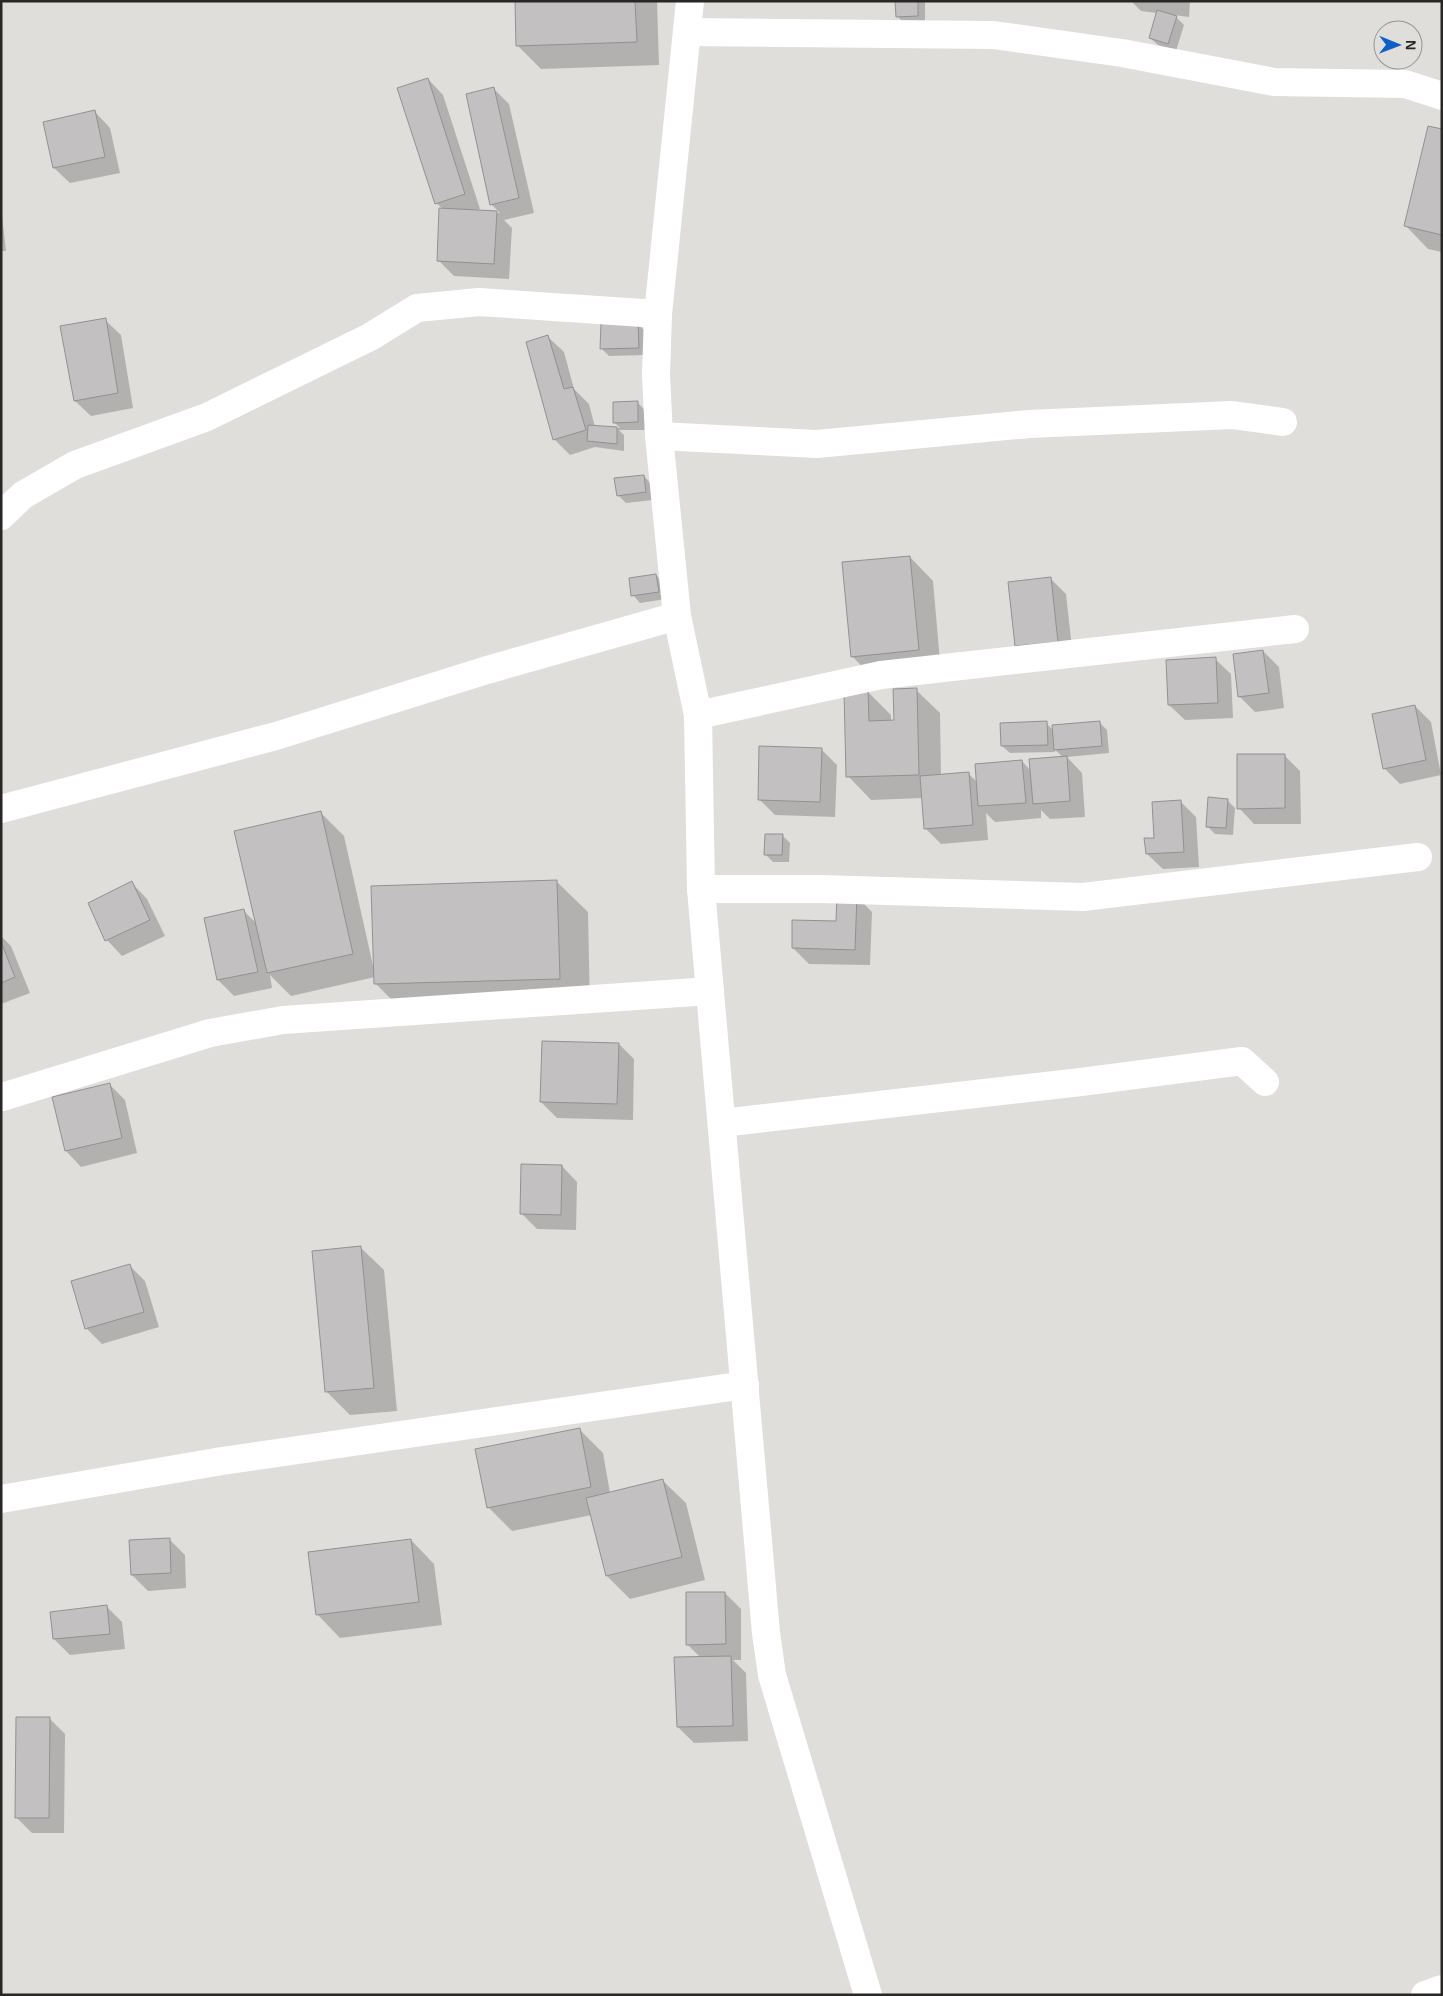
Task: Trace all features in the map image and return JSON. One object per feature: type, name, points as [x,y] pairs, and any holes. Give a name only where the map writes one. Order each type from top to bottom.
[{"type":"street","points":[[690,1],[658,314],[656,374],[659,436],[677,616],[698,715],[701,889],[766,1633],[772,1675],[868,1995]]},
{"type":"street","points":[[687,32],[993,35],[1122,53],[1274,82],[1405,84],[1442,96]]},
{"type":"street","points":[[1,516],[23,495],[75,465],[207,417],[370,337],[417,308],[479,302],[658,314]]},
{"type":"street","points":[[659,436],[817,444],[1029,424],[1232,415],[1283,422]]},
{"type":"street","points":[[1,809],[276,736],[486,670],[677,616]]},
{"type":"street","points":[[698,715],[881,675],[1295,629]]},
{"type":"street","points":[[701,889],[821,889],[1083,897],[1418,857]]},
{"type":"street","points":[[2,1097],[210,1032],[283,1020],[710,991]]},
{"type":"street","points":[[722,1123],[1081,1082],[1242,1061],[1265,1082]]},
{"type":"street","points":[[1,1499],[222,1461],[745,1385]]},
{"type":"street","points":[[1425,1995],[1442,1989]]},
{"type":"building","points":[[515,1],[635,1],[637,42],[516,46]]},
{"type":"building","points":[[895,1],[918,1],[918,16],[896,17]]},
{"type":"building","points":[[1157,10],[1177,16],[1168,44],[1149,38]]},
{"type":"building","points":[[428,78],[465,194],[435,204],[397,88]]},
{"type":"building","points":[[494,87],[519,198],[490,205],[466,94]]},
{"type":"building","points":[[95,110],[105,157],[53,168],[43,122]]},
{"type":"building","points":[[1428,126],[1442,129],[1442,235],[1404,226]]},
{"type":"building","points":[[439,208],[497,211],[494,264],[437,261]]},
{"type":"building","points":[[106,318],[118,393],[74,401],[60,326]]},
{"type":"building","points":[[601,323],[638,323],[639,348],[600,349]]},
{"type":"building","points":[[548,335],[564,389],[573,387],[586,430],[553,440],[526,342]]},
{"type":"building","points":[[638,401],[638,422],[613,423],[613,402]]},
{"type":"building","points":[[588,425],[617,427],[617,444],[587,441]]},
{"type":"building","points":[[644,475],[646,492],[617,496],[614,478]]},
{"type":"building","points":[[910,556],[919,650],[851,657],[842,562]]},
{"type":"building","points":[[656,574],[659,592],[631,596],[629,578]]},
{"type":"building","points":[[1051,577],[1058,642],[1015,646],[1008,582]]},
{"type":"building","points":[[1263,650],[1269,693],[1238,697],[1233,654]]},
{"type":"building","points":[[1216,657],[1218,703],[1168,705],[1166,660]]},
{"type":"building","points":[[917,688],[919,775],[846,777],[844,691],[868,690],[869,721],[894,720],[893,689]]},
{"type":"building","points":[[1415,705],[1426,760],[1383,769],[1372,714]]},
{"type":"building","points":[[1047,721],[1048,745],[1001,746],[1000,723]]},
{"type":"building","points":[[1100,721],[1102,746],[1054,750],[1052,725]]},
{"type":"building","points":[[759,746],[822,748],[820,802],[758,800]]},
{"type":"building","points":[[1237,754],[1285,754],[1285,808],[1237,809]]},
{"type":"building","points":[[1067,756],[1070,801],[1033,804],[1029,759]]},
{"type":"building","points":[[1022,760],[1026,803],[978,806],[975,764]]},
{"type":"building","points":[[969,772],[973,825],[924,829],[920,776]]},
{"type":"building","points":[[1208,797],[1228,799],[1226,828],[1206,827]]},
{"type":"building","points":[[1181,800],[1184,852],[1146,854],[1144,838],[1154,838],[1152,802]]},
{"type":"building","points":[[321,811],[353,954],[267,973],[234,831]]},
{"type":"building","points":[[765,834],[783,834],[782,855],[764,855]]},
{"type":"building","points":[[557,880],[560,979],[374,984],[371,886]]},
{"type":"building","points":[[132,881],[150,920],[105,941],[88,903]]},
{"type":"building","points":[[837,895],[857,895],[855,950],[792,948],[792,920],[836,921]]},
{"type":"building","points":[[244,909],[258,972],[217,980],[204,918]]},
{"type":"building","points":[[1,942],[15,977],[1,983]]},
{"type":"building","points":[[542,1041],[619,1043],[617,1104],[540,1102]]},
{"type":"building","points":[[110,1083],[122,1138],[65,1151],[52,1097]]},
{"type":"building","points":[[521,1164],[562,1165],[561,1215],[520,1214]]},
{"type":"building","points":[[361,1246],[374,1388],[325,1392],[312,1251]]},
{"type":"building","points":[[130,1264],[144,1312],[85,1329],[71,1281]]},
{"type":"building","points":[[580,1428],[591,1487],[487,1508],[475,1449]]},
{"type":"building","points":[[663,1479],[682,1557],[606,1576],[586,1498]]},
{"type":"building","points":[[170,1538],[171,1573],[131,1575],[129,1540]]},
{"type":"building","points":[[411,1539],[419,1602],[316,1615],[308,1552]]},
{"type":"building","points":[[686,1592],[725,1592],[726,1644],[686,1645]]},
{"type":"building","points":[[107,1605],[110,1634],[53,1639],[50,1612]]},
{"type":"building","points":[[731,1656],[733,1726],[677,1727],[674,1657]]},
{"type":"building","points":[[16,1717],[50,1717],[49,1818],[15,1818]]}]
